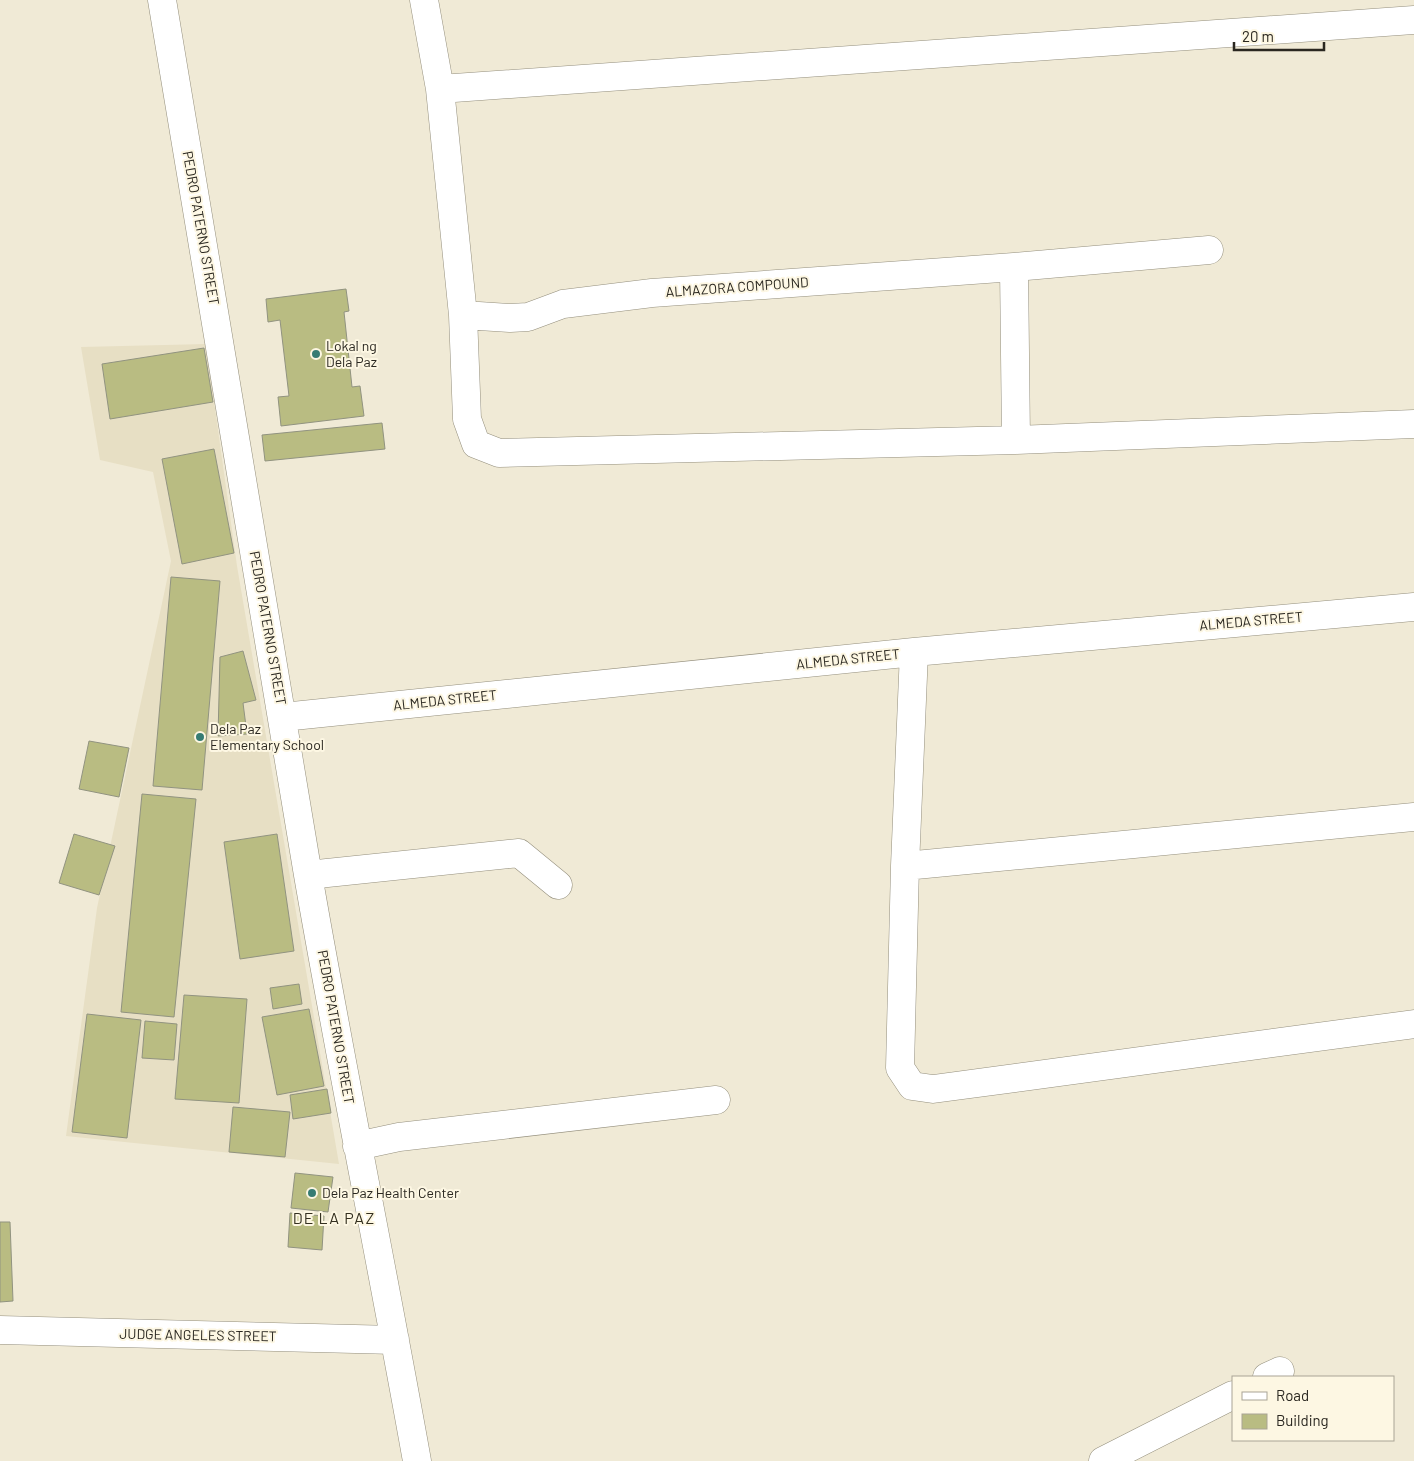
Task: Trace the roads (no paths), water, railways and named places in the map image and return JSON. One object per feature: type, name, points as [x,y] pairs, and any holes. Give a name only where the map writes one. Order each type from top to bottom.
[{"type":"street","name":"PEDRO PATERNO STREET","points":[[162,0],[308,875],[417,1461]]},
{"type":"street","points":[[424,0],[440,90],[462,315],[467,418],[476,444],[499,453],[1016,440],[1414,424]]},
{"type":"street","points":[[440,90],[1414,20]]},
{"type":"street","name":"ALMAZORA COMPOUND","points":[[462,315],[510,318],[528,317],[563,304],[652,293],[1014,267],[1208,250]]},
{"type":"street","points":[[1014,267],[1016,440]]},
{"type":"street","name":"ALMEDA STREET","points":[[283,717],[914,652],[1414,607]]},
{"type":"street","points":[[914,652],[905,866],[900,1068],[912,1086],[933,1090],[1414,1024]]},
{"type":"street","points":[[905,866],[1414,817]]},
{"type":"street","points":[[308,875],[519,853],[558,885]]},
{"type":"street","points":[[357,1146],[399,1137],[716,1100]]},
{"type":"street","name":"JUDGE ANGELES STREET","points":[[0,1330],[395,1340]]},
{"type":"street","points":[[1103,1461],[1232,1396]]},
{"type":"place","name":"Lokal ng Dela Paz","points":[[316,354]]},
{"type":"place","name":"Dela Paz Elementary School","points":[[200,737]]},
{"type":"place","name":"Dela Paz Health Center","points":[[312,1193]]},
{"type":"district","name":"DE LA PAZ","points":[[334,1218]]}]
